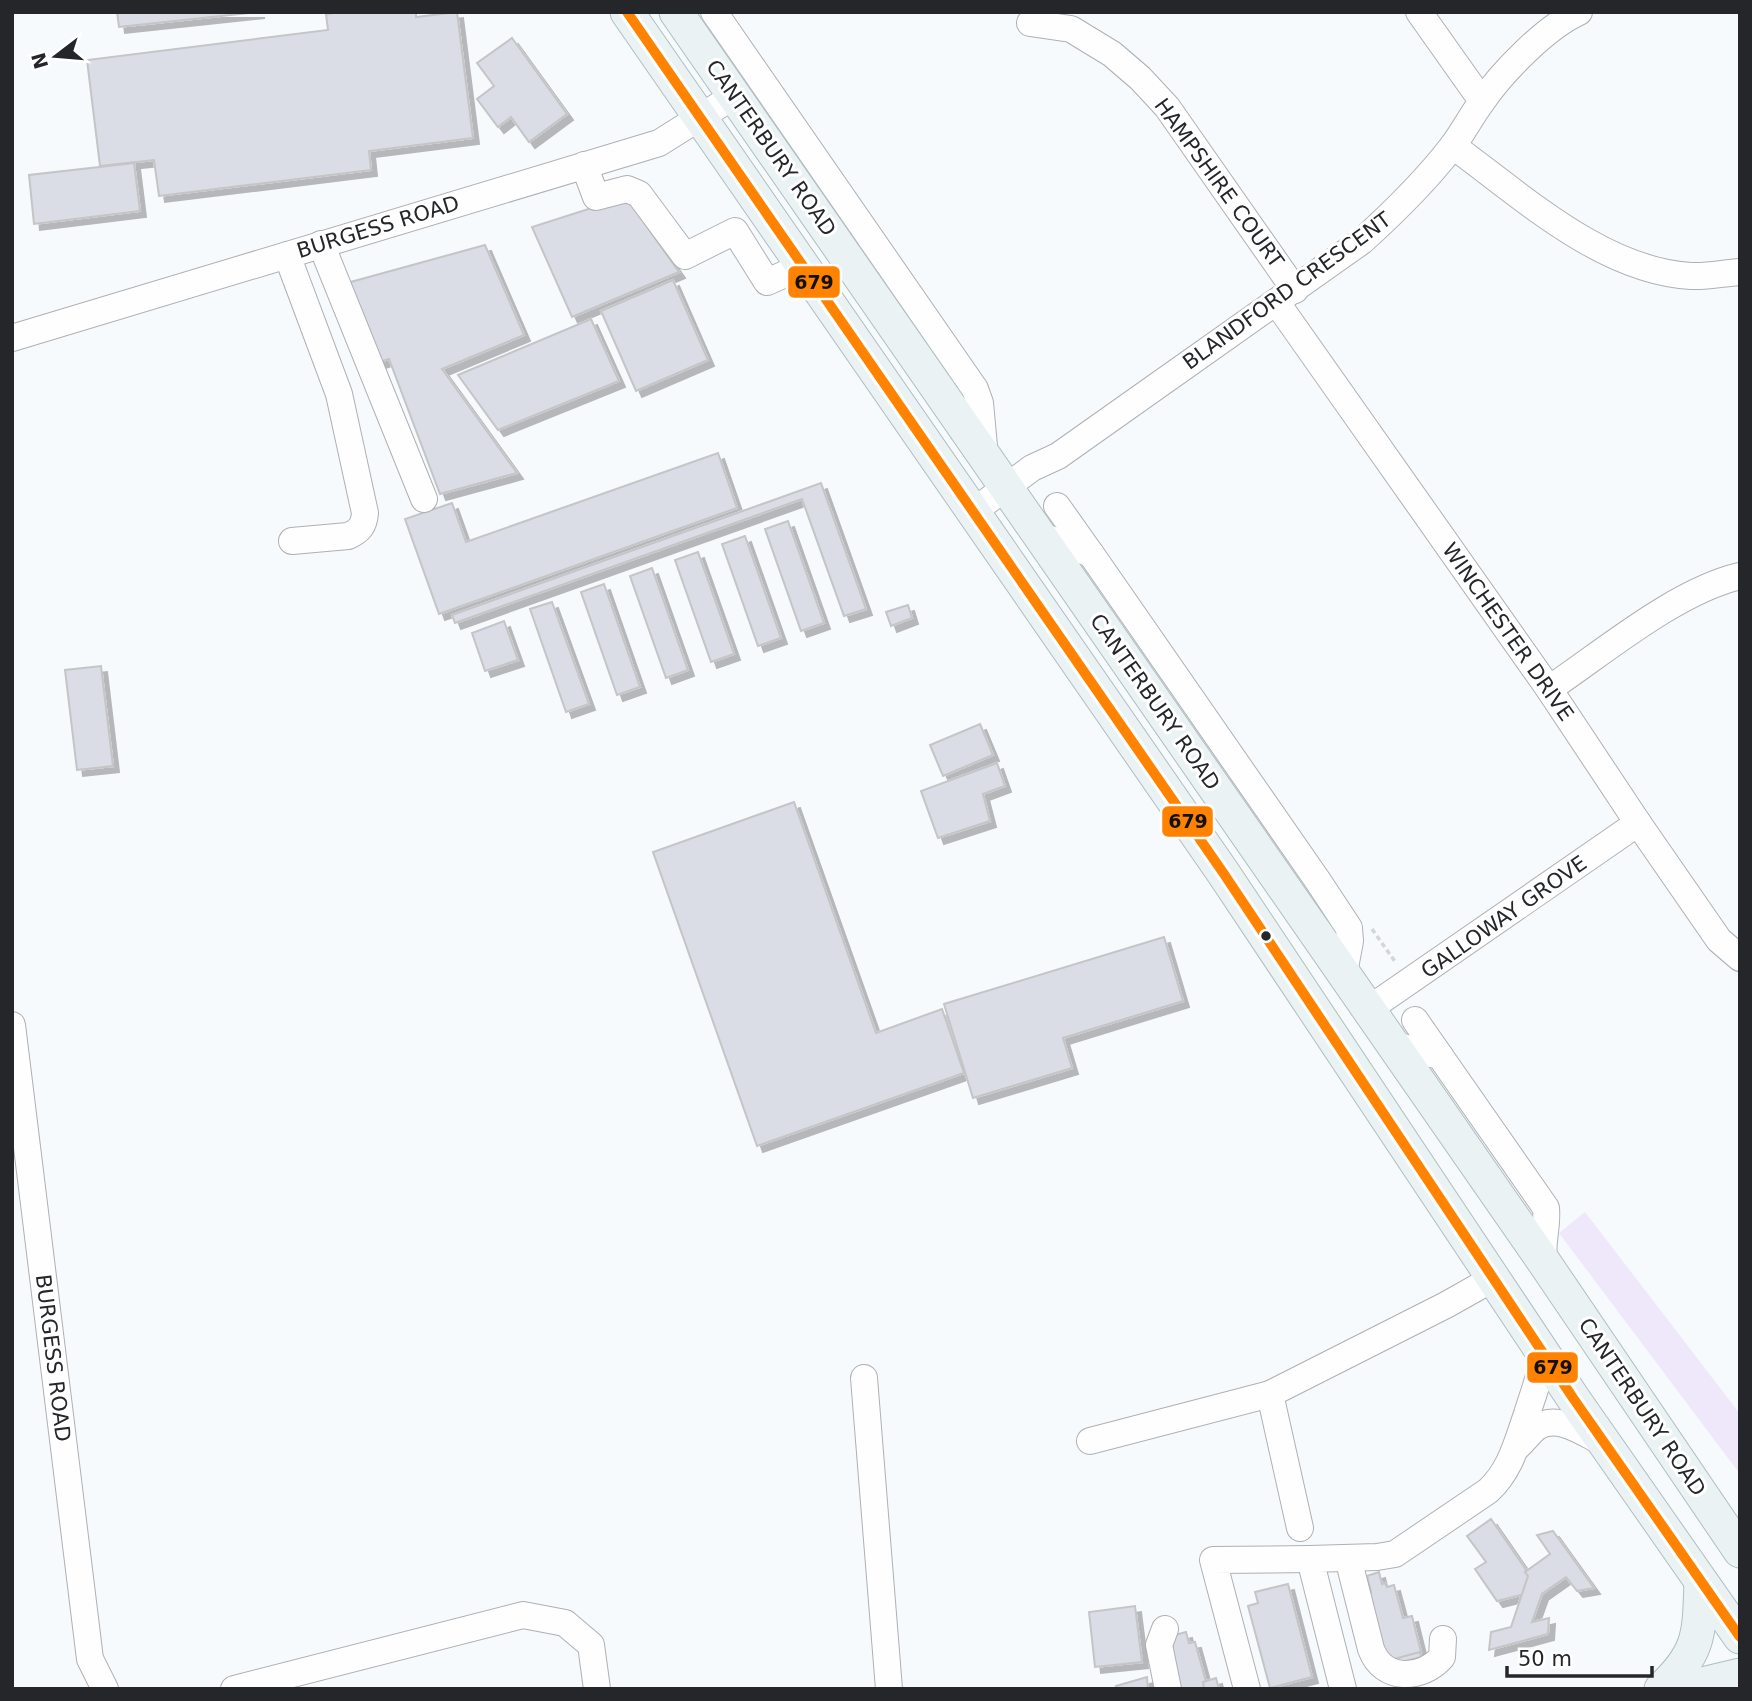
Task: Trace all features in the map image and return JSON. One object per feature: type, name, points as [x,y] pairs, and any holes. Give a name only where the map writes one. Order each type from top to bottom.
[{"type":"main road","name":"CANTERBURY ROAD","points":[[627,12],[1224,874],[1542,1350],[1740,1637]]},
{"type":"main road","name":"CANTERBURY ROAD","points":[[676,12],[1394,1045],[1740,1551]]},
{"type":"main road","points":[[1331,1035],[1369,1009]]},
{"type":"main road","points":[[1654,1427],[1740,1517]]},
{"type":"main road","points":[[1661,1689],[1690,1657],[1698,1637],[1701,1582]]},
{"type":"main road","points":[[1681,1689],[1740,1675]]},
{"type":"street","name":"CANTERBURY ROAD","points":[[714,12],[975,389],[980,403],[985,457]]},
{"type":"street","points":[[1419,12],[1482,101]]},
{"type":"street","name":"BLANDFORD CRESCENT","points":[[977,515],[1032,468],[1058,456],[1362,242],[1404,204],[1453,146],[1482,101],[1535,41],[1579,12]]},
{"type":"street","name":"HAMPSHIRE COURT","points":[[1030,23],[1071,29],[1112,54],[1140,78],[1167,107],[1286,296]]},
{"type":"street","name":"BURGESS ROAD","points":[[12,338],[659,143],[734,96]]},
{"type":"street","points":[[1453,146],[1575,235],[1623,258],[1656,271],[1693,276],[1740,272]]},
{"type":"street","points":[[584,165],[596,197],[627,189],[639,194],[685,256],[735,231],[767,282],[803,266]]},
{"type":"street","points":[[321,244],[424,499]]},
{"type":"street","points":[[287,255],[340,394],[365,513],[364,523],[348,536],[292,541]]},
{"type":"street","name":"WINCHESTER DRIVE","points":[[1286,296],[1638,823],[1719,940],[1740,958]]},
{"type":"street","name":"CANTERBURY ROAD","points":[[1057,506],[1346,921],[1350,941],[1343,973]]},
{"type":"street","points":[[1039,536],[1091,554]]},
{"type":"street","points":[[1549,689],[1665,610],[1717,582],[1740,576]]},
{"type":"street","name":"GALLOWAY GROVE","points":[[1369,1009],[1638,823]]},
{"type":"street","points":[[1415,1020],[1546,1208],[1548,1225],[1542,1246],[1544,1262]]},
{"type":"street","name":"BURGESS ROAD","points":[[12,1025],[16,1087],[90,1659],[104,1689]]},
{"type":"street","points":[[1394,1045],[1440,1056]]},
{"type":"street","points":[[1090,1441],[1270,1394],[1446,1306],[1494,1278]]},
{"type":"street","points":[[1247,1689],[1213,1560],[1381,1557],[1395,1554],[1408,1546],[1500,1481],[1517,1447],[1539,1382],[1542,1350]]},
{"type":"street","points":[[864,1378],[888,1689]]},
{"type":"street","points":[[1270,1394],[1300,1528]]},
{"type":"street","points":[[1517,1447],[1536,1427],[1555,1422],[1565,1424],[1606,1444]]},
{"type":"street","points":[[1348,1558],[1371,1649],[1381,1664],[1389,1670],[1406,1675],[1426,1670],[1442,1657],[1443,1639]]},
{"type":"street","points":[[1310,1559],[1343,1689]]},
{"type":"street","points":[[234,1689],[523,1615],[565,1623],[591,1646],[597,1689]]},
{"type":"street","points":[[1165,1629],[1159,1645],[1168,1689]]},
{"type":"shaded area","points":[[1585,1212],[1740,1414],[1740,1474],[1559,1233]]},
{"type":"building","points":[[117,12],[259,12],[119,27]]},
{"type":"building","points":[[416,12],[416,17],[457,12],[473,138],[369,151],[371,170],[159,196],[154,160],[100,166],[87,60],[328,30],[326,14]]},
{"type":"building","points":[[512,38],[567,114],[529,142],[511,117],[498,127],[477,99],[494,86],[477,63]]},
{"type":"building","points":[[134,163],[140,211],[34,224],[29,175]]},
{"type":"building","points":[[626,197],[679,272],[572,317],[532,227]]},
{"type":"building","points":[[485,245],[524,335],[442,369],[517,473],[440,494],[389,359],[376,363],[347,283]]},
{"type":"building","points":[[673,280],[708,360],[636,391],[601,311]]},
{"type":"building","points":[[591,319],[619,381],[498,430],[458,375]]},
{"type":"building","points":[[718,453],[737,508],[439,614],[405,519],[452,503],[466,542]]},
{"type":"building","points":[[821,483],[866,609],[844,616],[802,499],[455,623],[452,615]]},
{"type":"building","points":[[788,521],[824,623],[801,631],[765,529]]},
{"type":"building","points":[[745,536],[781,638],[758,646],[722,544]]},
{"type":"building","points":[[698,552],[734,654],[711,662],[675,560]]},
{"type":"building","points":[[652,568],[688,670],[666,678],[630,576]]},
{"type":"building","points":[[604,584],[640,687],[617,695],[581,592]]},
{"type":"building","points":[[552,602],[589,704],[566,712],[530,609]]},
{"type":"building","points":[[908,605],[912,618],[891,626],[886,612]]},
{"type":"building","points":[[504,621],[518,660],[485,671],[472,633]]},
{"type":"building","points":[[101,666],[113,766],[77,770],[65,670]]},
{"type":"building","points":[[980,724],[993,755],[943,776],[930,745]]},
{"type":"building","points":[[997,763],[1005,786],[983,794],[990,821],[938,838],[921,791]]},
{"type":"building","points":[[794,802],[876,1033],[942,1009],[964,1073],[757,1146],[653,852]]},
{"type":"building","points":[[1164,937],[1183,1001],[1063,1038],[1072,1068],[973,1098],[944,1004]]},
{"type":"building","points":[[1491,1519],[1531,1577],[1525,1594],[1497,1601],[1475,1569],[1486,1562],[1467,1536]]},
{"type":"building","points":[[1553,1531],[1594,1588],[1577,1591],[1566,1577],[1542,1594],[1532,1622],[1549,1618],[1548,1634],[1489,1650],[1491,1632],[1511,1627],[1528,1576],[1525,1572],[1550,1554],[1537,1535]]},
{"type":"building","points":[[1379,1572],[1382,1584],[1385,1583],[1387,1587],[1394,1585],[1403,1618],[1412,1616],[1421,1652],[1387,1661],[1363,1594],[1371,1592],[1367,1576]]},
{"type":"building","points":[[1288,1584],[1312,1677],[1270,1688],[1248,1606],[1258,1603],[1255,1592]]},
{"type":"building","points":[[1135,1606],[1142,1662],[1095,1667],[1089,1612]]},
{"type":"building","points":[[1186,1632],[1189,1643],[1195,1642],[1208,1689],[1175,1689],[1165,1649],[1173,1647],[1171,1636]]},
{"type":"building","points":[[1420,1652],[1421,1657],[1386,1666],[1387,1661]]},
{"type":"building","points":[[1147,1677],[1148,1689],[1117,1689],[1116,1686]]},
{"type":"building","points":[[1216,1678],[1219,1689],[1204,1689],[1203,1682]]},
{"type":"transit line","name":"679","points":[[627,12],[1224,874],[1573,1398],[1740,1637]]}]
